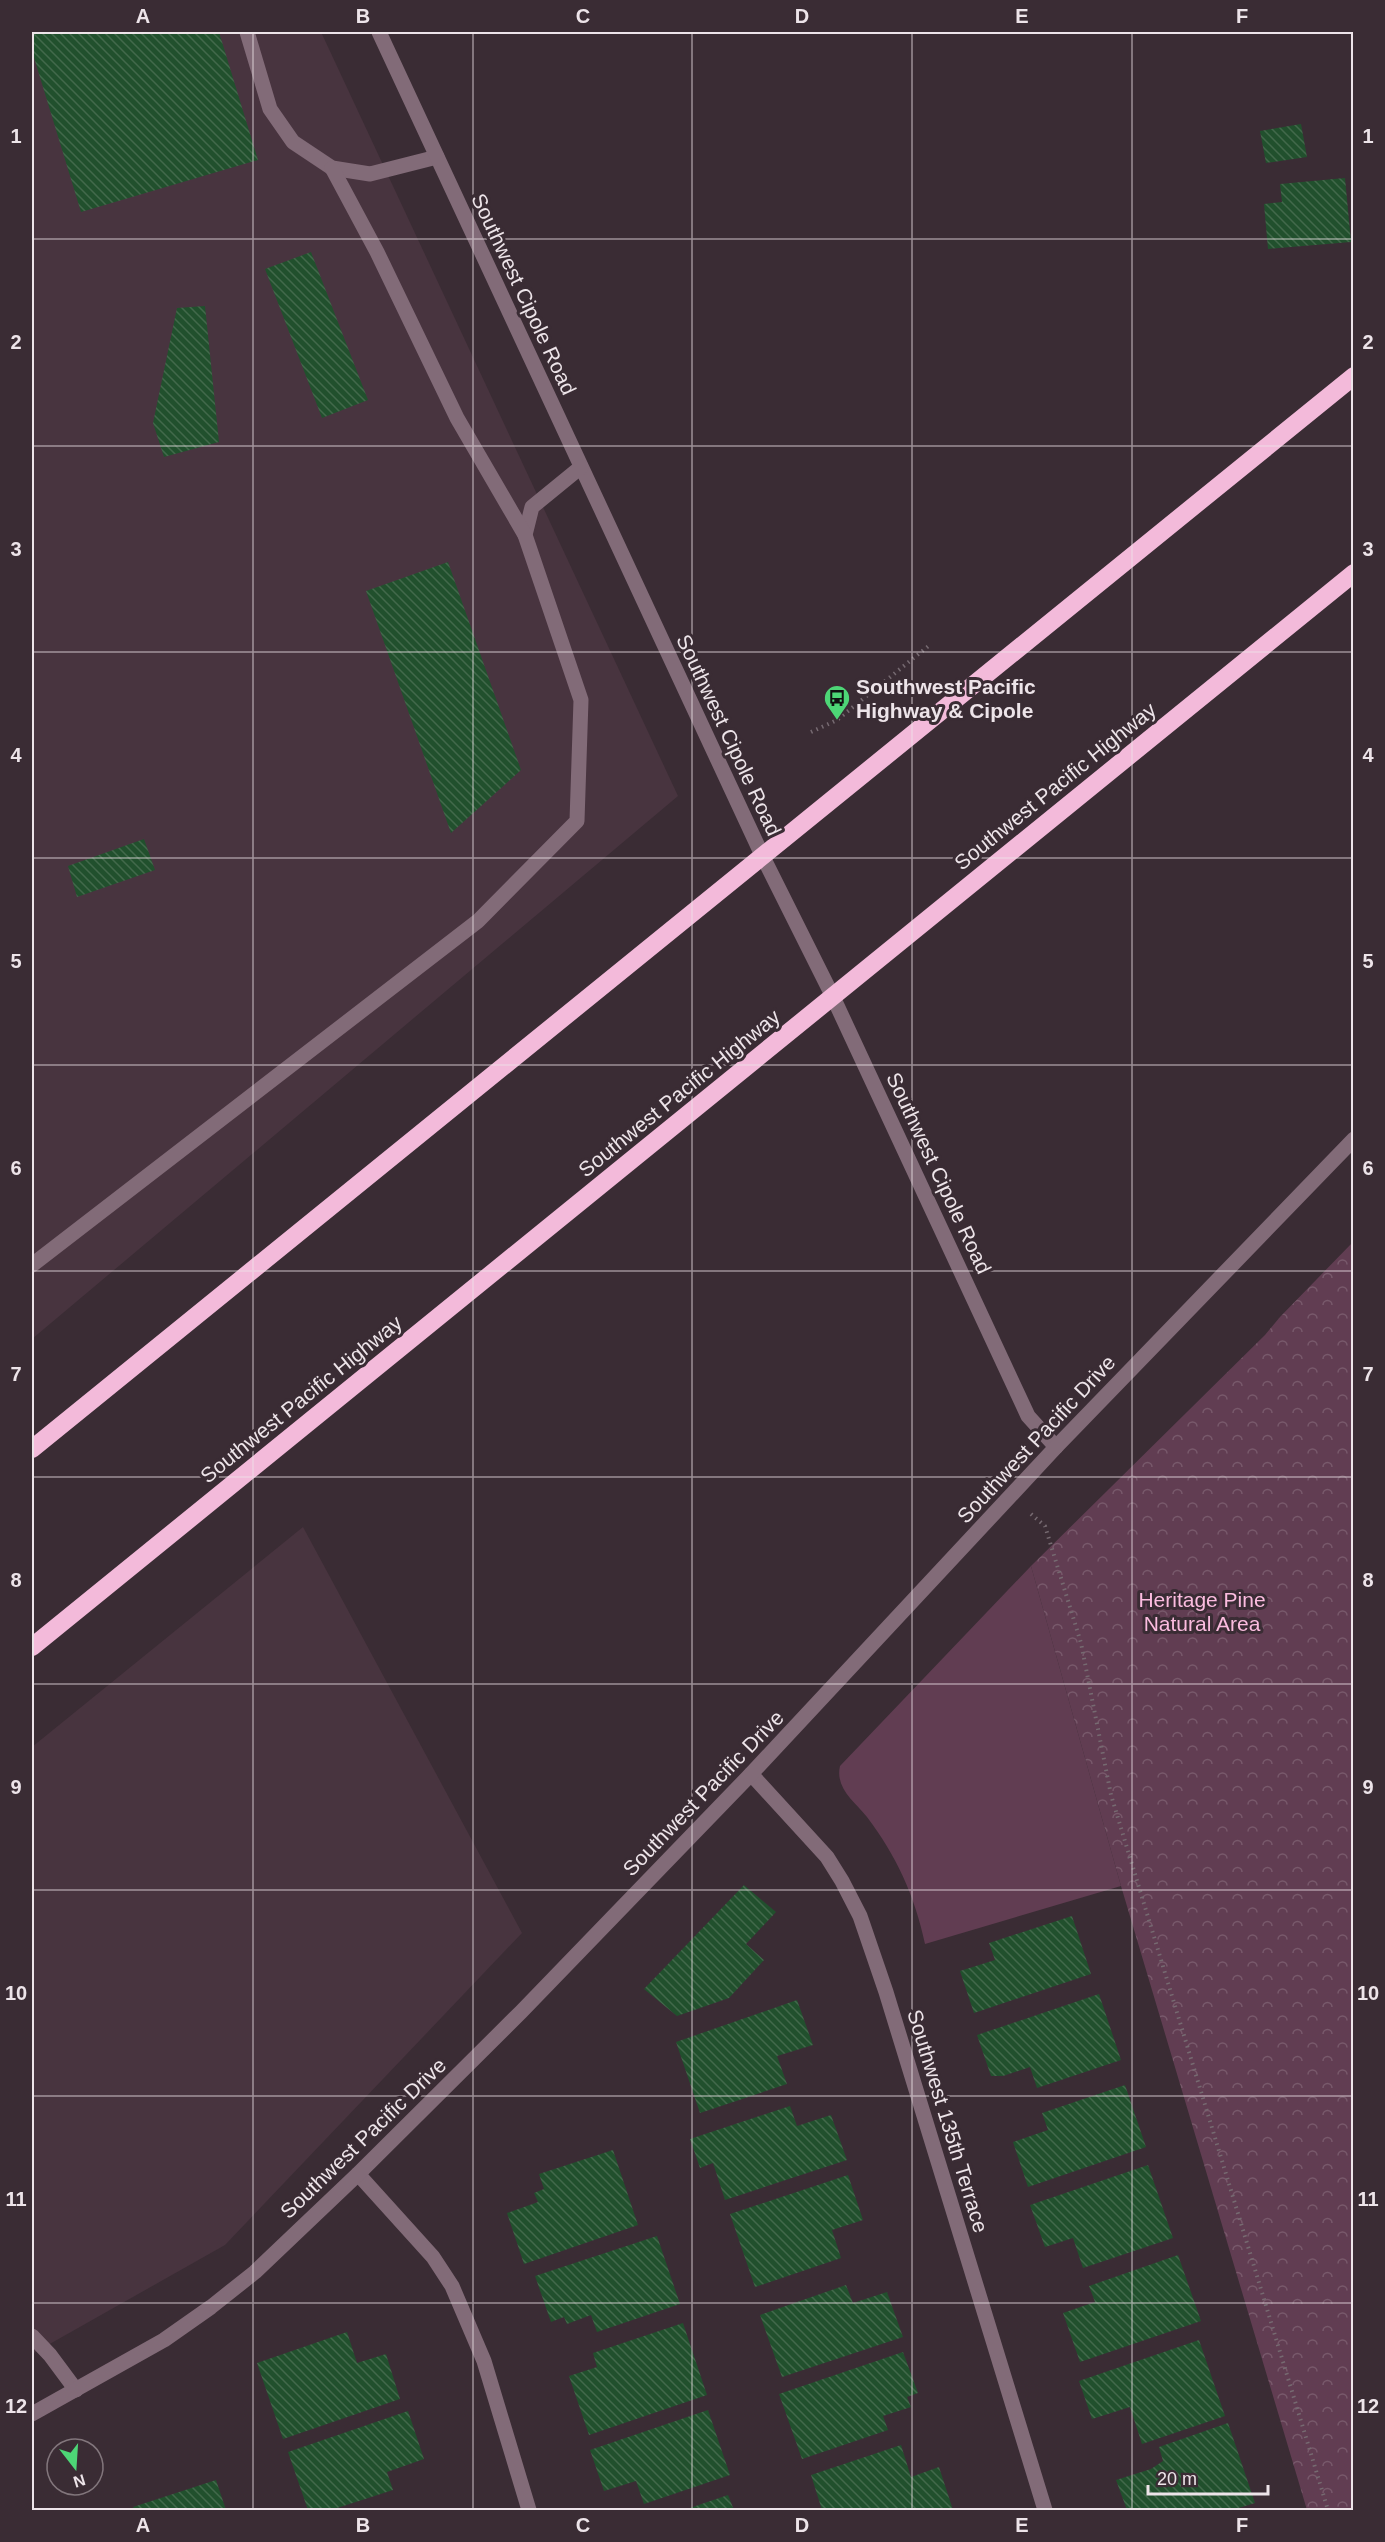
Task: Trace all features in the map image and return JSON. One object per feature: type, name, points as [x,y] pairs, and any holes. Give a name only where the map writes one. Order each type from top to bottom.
[{"type":"highway","points":[[32,1449],[1353,376]]},
{"type":"highway","name":"Southwest Pacific Highway","points":[[32,1647],[1353,573]]},
{"type":"street","points":[[247,32],[270,109],[292,142],[332,168],[370,174],[437,157]]},
{"type":"street","name":"Southwest Cipole Road","points":[[379,32],[762,855],[833,998],[1028,1416],[1056,1447]]},
{"type":"street","points":[[32,1265],[478,921],[577,821],[581,699],[525,535],[457,418],[332,168]]},
{"type":"street","points":[[525,535],[532,507],[581,467]]},
{"type":"street","name":"Southwest Pacific Drive","points":[[32,2414],[164,2340],[210,2307],[255,2272],[358,2174],[521,2012],[751,1774],[1056,1447],[1353,1139]]},
{"type":"street","name":"Southwest 135th Terrace","points":[[751,1774],[827,1857],[860,1916],[886,1992],[1045,2511]]},
{"type":"street","points":[[358,2174],[433,2258],[452,2286],[469,2321],[484,2361],[529,2511]]},
{"type":"street","points":[[32,2336],[50,2355],[76,2390]]},
{"type":"path","points":[[811,732],[837,720],[931,644]]},
{"type":"path","points":[[1010,1496],[1045,1526],[1081,1643],[1111,1795],[1328,2511]]},
{"type":"shaded area","points":[[32,32],[321,32],[678,796],[32,1339]]},
{"type":"shaded area","points":[[303,1527],[522,1933],[225,2245],[32,2354],[32,1747]]},
{"type":"green space","name":"Heritage Pine Natural Area","points":[[1353,1242],[1354,2510],[1307,2510],[1121,1886],[1031,1566],[1265,1335]]},
{"type":"green space","points":[[1031,1566],[1121,1886],[925,1944],[916,1909],[903,1877],[877,1831],[843,1788],[839,1774],[840,1766]]},
{"type":"building","points":[[32,32],[219,32],[258,160],[81,212],[32,51]]},
{"type":"building","points":[[1301,124],[1307,157],[1266,163],[1260,131]]},
{"type":"building","points":[[1345,178],[1351,242],[1268,249],[1264,204],[1282,202],[1280,184]]},
{"type":"building","points":[[311,252],[368,400],[322,418],[265,269]]},
{"type":"building","points":[[205,306],[219,442],[164,457],[153,423],[177,308]]},
{"type":"building","points":[[448,562],[521,770],[451,833],[366,591]]},
{"type":"building","points":[[144,839],[155,870],[77,897],[68,866]]},
{"type":"building","points":[[744,1885],[776,1912],[746,1944],[764,1960],[729,1998],[677,2016],[644,1989]]},
{"type":"building","points":[[1072,1916],[1091,1974],[974,2013],[960,1971],[995,1960],[989,1943]]},
{"type":"building","points":[[1099,1994],[1121,2060],[1037,2088],[1030,2067],[1003,2076],[991,2076],[977,2035]]},
{"type":"building","points":[[797,2000],[813,2045],[777,2056],[787,2084],[700,2113],[676,2042]]},
{"type":"building","points":[[1125,2085],[1146,2147],[1028,2187],[1013,2142],[1048,2130],[1042,2113]]},
{"type":"building","points":[[790,2106],[797,2126],[831,2115],[847,2160],[725,2200],[713,2163],[700,2168],[690,2139]]},
{"type":"building","points":[[613,2150],[638,2225],[524,2264],[507,2213],[538,2202],[534,2193],[544,2189],[539,2174]]},
{"type":"building","points":[[1148,2165],[1173,2238],[1083,2268],[1073,2238],[1045,2247],[1030,2205]]},
{"type":"building","points":[[848,2175],[863,2220],[832,2230],[841,2258],[755,2287],[730,2214]]},
{"type":"building","points":[[657,2236],[680,2304],[597,2332],[591,2315],[567,2324],[564,2317],[551,2322],[535,2276]]},
{"type":"building","points":[[1178,2255],[1201,2321],[1080,2362],[1063,2313],[1095,2302],[1089,2286]]},
{"type":"building","points":[[846,2285],[853,2303],[887,2292],[903,2337],[782,2377],[760,2315]]},
{"type":"building","points":[[683,2323],[707,2395],[589,2435],[569,2376],[597,2367],[593,2353]]},
{"type":"building","points":[[347,2332],[357,2363],[386,2354],[400,2399],[283,2439],[257,2363]]},
{"type":"building","points":[[1199,2340],[1225,2416],[1142,2444],[1130,2407],[1092,2419],[1079,2381]]},
{"type":"building","points":[[903,2352],[918,2393],[907,2397],[911,2407],[883,2416],[888,2430],[802,2459],[779,2394]]},
{"type":"building","points":[[708,2410],[730,2475],[644,2504],[636,2481],[604,2491],[590,2450]]},
{"type":"building","points":[[408,2411],[424,2459],[387,2472],[393,2490],[331,2510],[308,2510],[288,2452]]},
{"type":"building","points":[[1228,2423],[1255,2503],[1232,2510],[1127,2510],[1116,2480],[1151,2469],[1163,2461],[1159,2447]]},
{"type":"building","points":[[901,2445],[911,2477],[939,2467],[953,2510],[822,2510],[811,2475]]},
{"type":"building","points":[[216,2480],[226,2510],[134,2510],[133,2507]]},
{"type":"building","points":[[728,2495],[734,2510],[684,2510]]},
{"type":"place","name":"Southwest Pacific Highway & Cipole","points":[[837,721]]}]
